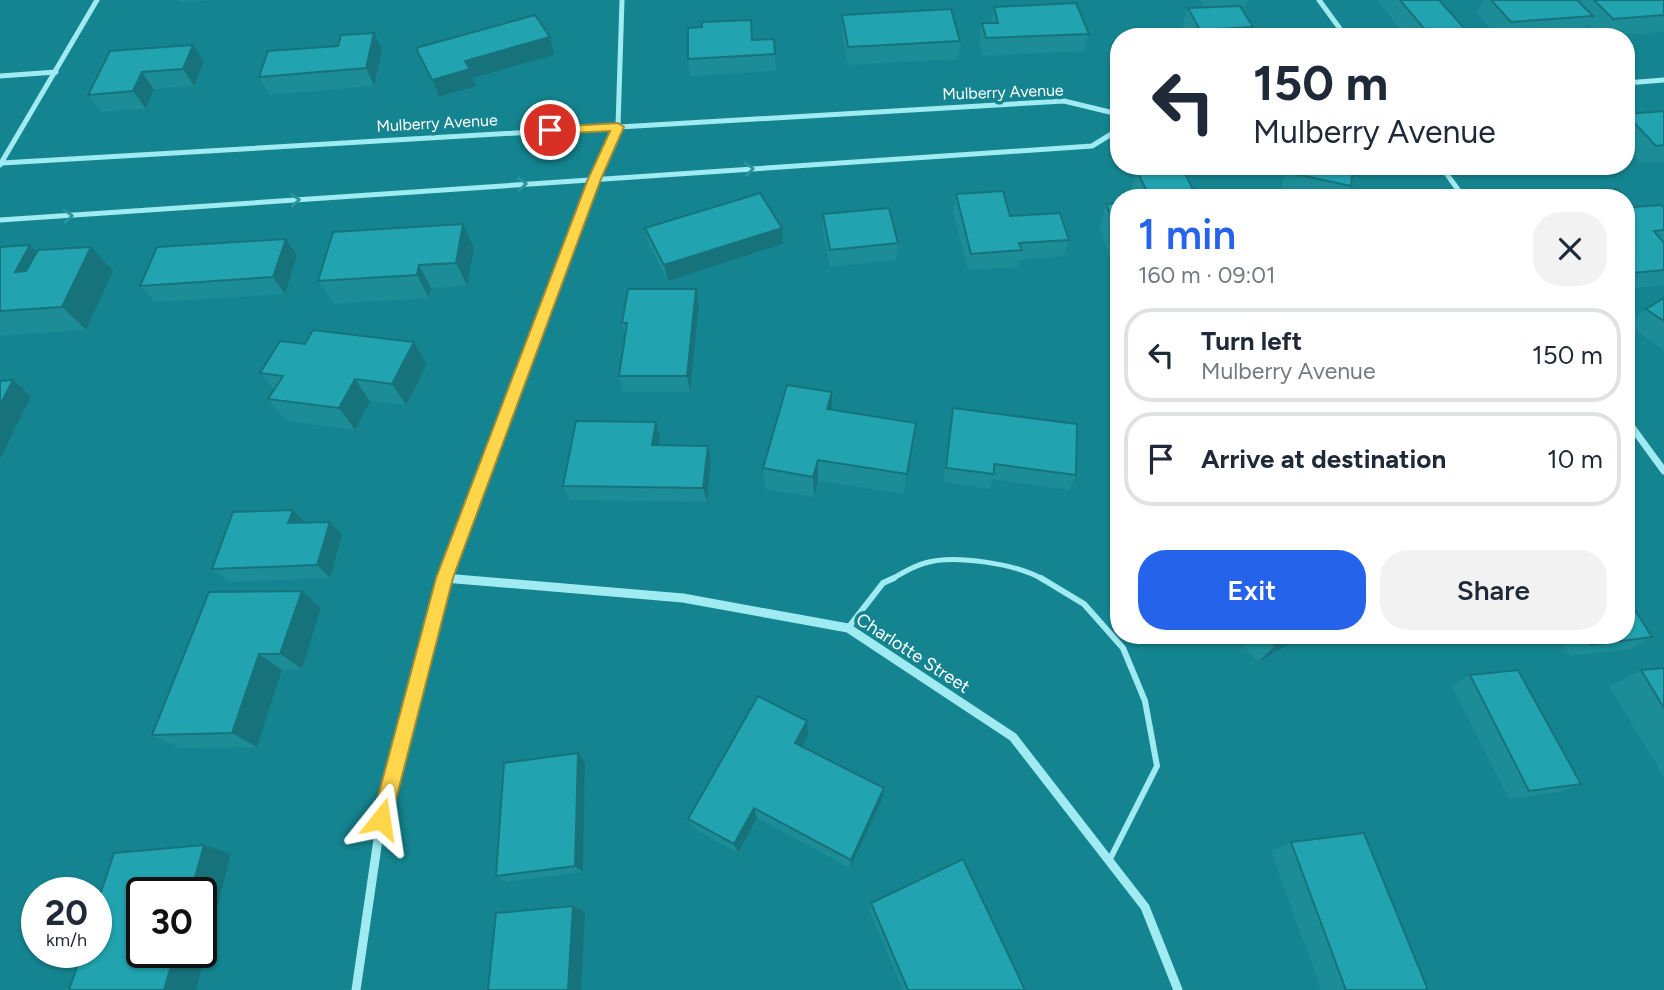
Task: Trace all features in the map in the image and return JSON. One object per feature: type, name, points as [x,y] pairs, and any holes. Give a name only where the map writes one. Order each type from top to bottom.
[{"type":"street","name":"Mulberry Avenue","points":[[1,164],[97,0]]},
{"type":"street","points":[[356,990],[381,819],[444,578],[594,179],[618,127],[622,0]]},
{"type":"street","points":[[1319,0],[1339,28]]},
{"type":"street","points":[[0,76],[56,72]]},
{"type":"street","points":[[1635,82],[1664,80]]},
{"type":"street","name":"Mulberry Avenue","points":[[1,164],[1064,101],[1110,112]]},
{"type":"street","points":[[0,220],[1092,146],[1110,135]]},
{"type":"street","points":[[1635,431],[1664,471]]},
{"type":"street","name":"Charlotte Street","points":[[444,578],[683,598],[848,628],[1013,737],[1145,907],[1178,990]]},
{"type":"lane","points":[[848,628],[883,583],[926,562],[978,561],[1033,573],[1084,604],[1110,633]]},
{"type":"lane","points":[[1109,860],[1157,766],[1144,701],[1119,644]]},
{"type":"building","points":[[1400,0],[1439,0],[1464,28],[1424,28]]},
{"type":"building","points":[[1491,0],[1577,0],[1593,16],[1511,22]]},
{"type":"building","points":[[1594,0],[1664,0],[1664,15],[1613,19]]},
{"type":"building","points":[[1076,3],[1089,34],[986,38],[982,23],[998,23],[994,7]]},
{"type":"building","points":[[1240,6],[1253,27],[1199,28],[1188,8]]},
{"type":"building","points":[[951,9],[960,41],[848,47],[842,15]]},
{"type":"building","points":[[535,15],[550,37],[465,61],[470,69],[432,80],[416,48]]},
{"type":"building","points":[[751,20],[752,40],[774,39],[775,54],[688,59],[688,28],[702,27],[702,22]]},
{"type":"building","points":[[374,33],[366,68],[259,77],[268,51],[338,46],[341,35]]},
{"type":"building","points":[[193,45],[183,69],[142,72],[133,91],[88,95],[110,51]]},
{"type":"building","points":[[1664,111],[1664,145],[1656,146],[1635,124],[1635,113]]},
{"type":"building","points":[[1139,175],[1186,175],[1193,189],[1146,189]]},
{"type":"building","points":[[1300,175],[1352,175],[1351,186]]},
{"type":"building","points":[[1003,191],[1010,216],[1060,213],[1069,240],[1019,243],[1022,250],[971,254],[956,194]]},
{"type":"building","points":[[760,193],[782,228],[664,265],[645,228]]},
{"type":"building","points":[[1662,205],[1664,208],[1664,230],[1654,231],[1664,243],[1664,270],[1635,273],[1635,207]]},
{"type":"building","points":[[889,208],[898,243],[830,250],[823,214]]},
{"type":"building","points":[[463,224],[456,263],[419,265],[417,275],[318,281],[333,232]]},
{"type":"building","points":[[286,239],[273,277],[140,286],[157,247]]},
{"type":"building","points":[[30,245],[15,272],[26,271],[38,250],[91,247],[62,307],[0,311],[0,247]]},
{"type":"building","points":[[628,289],[696,289],[687,376],[619,376],[627,323],[622,323]]},
{"type":"building","points":[[1664,298],[1664,321],[1646,309]]},
{"type":"building","points":[[313,330],[414,342],[392,384],[355,379],[339,408],[268,399],[283,376],[260,373],[280,341],[305,344]]},
{"type":"building","points":[[13,380],[0,405],[0,381]]},
{"type":"building","points":[[787,385],[832,392],[827,409],[916,423],[907,474],[818,460],[813,477],[763,468]]},
{"type":"building","points":[[953,408],[1077,424],[1076,475],[994,464],[994,474],[946,468]]},
{"type":"building","points":[[576,421],[656,422],[652,445],[708,446],[703,488],[563,486]]},
{"type":"building","points":[[293,510],[288,523],[330,522],[317,565],[212,569],[233,512]]},
{"type":"building","points":[[302,591],[280,654],[259,654],[232,733],[152,735],[209,592]]},
{"type":"building","points":[[1635,610],[1652,637],[1635,639]]},
{"type":"building","points":[[1664,668],[1664,708],[1641,670]]},
{"type":"building","points":[[1518,670],[1581,784],[1529,791],[1470,675]]},
{"type":"building","points":[[758,696],[807,721],[795,743],[884,788],[851,860],[754,808],[734,844],[688,819]]},
{"type":"building","points":[[578,753],[575,866],[496,876],[504,763]]},
{"type":"building","points":[[1364,833],[1428,990],[1346,990],[1291,842]]},
{"type":"building","points":[[204,845],[195,877],[126,877],[126,968],[170,968],[164,990],[69,990],[77,968],[112,968],[112,877],[106,877],[114,853]]},
{"type":"building","points":[[963,859],[1025,990],[908,990],[871,903]]},
{"type":"building","points":[[573,906],[568,990],[488,990],[496,913]]},
{"type":"route","points":[[381,819],[444,578],[594,179],[618,127],[550,130]]}]
